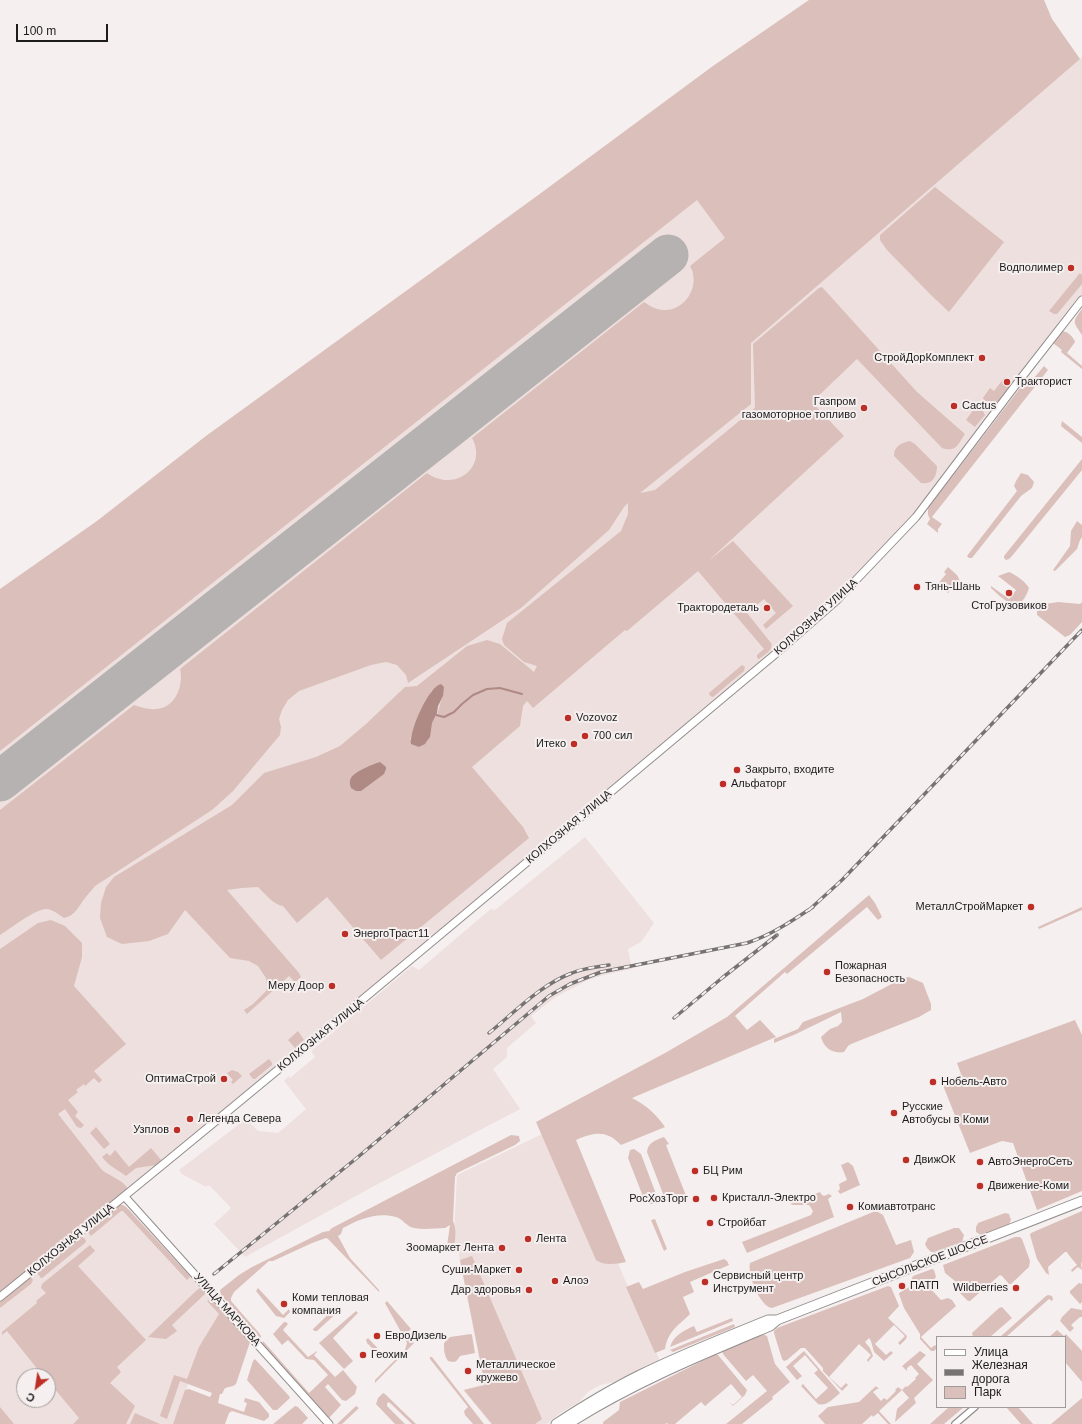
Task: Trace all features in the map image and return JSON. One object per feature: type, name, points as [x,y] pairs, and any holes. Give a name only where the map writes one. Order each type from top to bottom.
[{"type":"main road","name":"СЫСОЛЬСКОЕ ШОССЕ","points":[[568,1424],[640,1382],[770,1326],[777,1320],[1082,1201]]},
{"type":"main road","name":"СЫСОЛЬСКОЕ ШОССЕ","points":[[556,1424],[586,1404],[637,1376],[768,1320],[777,1320]]},
{"type":"street","name":"КОЛХОЗНАЯ УЛИЦА","points":[[0,1297],[125,1197],[349,1012],[837,600],[916,517],[1082,300]]},
{"type":"street","name":"УЛИЦА МАРКОВА","points":[[125,1197],[329,1424]]},
{"type":"street","points":[[955,1424],[974,1408]]},
{"type":"shaded area","points":[[809,0],[1044,0],[1052,19],[1080,59],[1082,57],[1082,296],[915,514],[828,604],[772,653],[333,1022],[247,1090],[172,1155],[0,1294],[0,589],[97,521],[206,436],[537,196],[713,66]]},
{"type":"shaded area","points":[[441,684],[444,687],[443,696],[432,723],[430,737],[425,744],[419,747],[411,744],[413,730],[425,701],[436,687]]},
{"type":"shaded area","points":[[380,762],[386,767],[384,774],[361,791],[356,791],[351,788],[350,780],[356,773],[364,768]]},
{"type":"shaded area","points":[[585,837],[654,923],[641,942],[628,949],[632,969],[588,980],[556,997],[531,1016],[536,1023],[507,1048],[507,1057],[493,1069],[520,1109],[376,1185],[245,1257],[214,1224],[231,1208],[211,1187],[208,1185],[206,1187],[182,1174],[179,1170],[246,1119],[258,1131],[278,1133],[306,1109],[284,1081],[289,1076],[290,1078],[315,1057],[311,1051],[412,966],[419,970],[486,913],[491,909],[495,910]]},
{"type":"shaded area","points":[[557,1127],[560,1129],[660,1361],[614,1382],[600,1385],[588,1392],[579,1402],[559,1414],[547,1424],[491,1424],[463,1390],[484,1384],[458,1250],[453,1250],[457,1176]]},
{"type":"shaded area","points":[[118,1205],[123,1205],[130,1210],[224,1313],[201,1348],[174,1424],[0,1424],[0,1299]]},
{"type":"green space","points":[[809,0],[1044,0],[1052,19],[1080,59],[751,343],[751,404],[640,493],[655,490],[755,408],[753,344],[822,287],[917,392],[965,434],[956,447],[951,449],[942,448],[857,359],[812,402],[844,436],[707,562],[733,541],[793,606],[766,629],[763,625],[776,613],[764,599],[747,613],[771,643],[772,646],[770,650],[759,659],[757,658],[757,655],[764,649],[698,571],[627,631],[625,630],[533,708],[527,701],[523,706],[520,726],[472,767],[523,827],[529,838],[381,960],[327,897],[297,923],[283,906],[273,901],[258,887],[227,890],[301,977],[295,982],[289,976],[247,1014],[244,1010],[253,1004],[266,991],[266,978],[258,966],[249,961],[230,958],[185,910],[168,934],[149,941],[122,944],[107,937],[100,918],[101,903],[106,887],[114,877],[232,805],[264,773],[316,757],[340,746],[405,687],[417,686],[467,646],[487,640],[500,644],[534,672],[537,666],[524,662],[504,645],[502,639],[507,623],[621,531],[628,514],[628,503],[609,530],[521,608],[408,683],[406,675],[397,665],[386,662],[371,665],[299,691],[288,700],[282,710],[279,719],[281,727],[280,735],[233,791],[212,810],[95,886],[76,910],[68,917],[64,918],[52,910],[42,910],[30,915],[0,935],[0,810],[134,705],[153,709],[163,708],[168,705],[177,695],[179,689],[181,682],[180,669],[427,473],[438,478],[448,480],[458,478],[466,474],[476,459],[476,449],[472,438],[644,302],[656,309],[661,310],[671,309],[682,304],[687,299],[693,287],[693,273],[690,266],[725,238],[697,200],[0,751],[0,589],[97,521],[206,436],[537,196],[713,66]],"holes":[[[432,690],[443,696],[437,715],[432,723],[428,740],[419,747],[410,739],[422,709]]]},
{"type":"green space","points":[[935,187],[1004,242],[949,312],[887,250],[880,240],[880,235]]},
{"type":"green space","points":[[1080,273],[1082,275],[1082,284],[1057,314],[1049,311]]},
{"type":"green space","points":[[1082,309],[1082,335],[1076,325],[1075,320]]},
{"type":"green space","points":[[1062,331],[1066,332],[1073,338],[1075,342],[1067,353],[1082,366],[1082,369],[1061,352],[1062,350],[1053,343]]},
{"type":"green space","points":[[1044,366],[1048,370],[932,517],[942,524],[938,529],[938,533],[927,524],[930,519],[928,515],[928,508],[1027,379],[1029,377],[1034,378]]},
{"type":"green space","points":[[1006,377],[1011,382],[1011,385],[995,407],[993,407],[983,400],[983,398],[990,388],[994,391]]},
{"type":"green space","points":[[976,406],[983,411],[985,415],[975,427],[966,420]]},
{"type":"green space","points":[[1062,421],[1082,437],[1082,443],[1061,426]]},
{"type":"green space","points":[[910,441],[937,466],[935,477],[928,483],[921,483],[894,456],[897,447]]},
{"type":"green space","points":[[1082,459],[1082,470],[1012,556],[1006,560],[1004,556]]},
{"type":"green space","points":[[1021,473],[1028,475],[1034,482],[1032,488],[1021,496],[972,558],[969,558],[967,556],[1017,491],[1014,486]]},
{"type":"green space","points":[[1077,521],[1082,525],[1082,537],[1077,549],[1055,571],[1053,570],[1070,546],[1071,531]]},
{"type":"green space","points":[[948,567],[957,575],[961,583],[958,588],[954,585],[948,593],[937,585],[946,574],[944,572]]},
{"type":"green space","points":[[1009,572],[1026,583],[1029,588],[1025,597],[1017,604],[1007,602],[991,588],[991,586],[1009,599],[1016,590],[998,576]]},
{"type":"green space","points":[[1058,602],[1080,604],[1082,602],[1082,622],[1070,635],[1065,637],[1037,615],[1037,611],[1045,604]]},
{"type":"green space","points":[[742,665],[745,667],[744,671],[713,697],[710,696],[709,693]]},
{"type":"green space","points":[[869,895],[882,917],[878,920],[867,907],[787,974],[785,972],[735,1016],[747,1030],[760,1020],[776,1037],[632,1098],[650,1110],[665,1127],[621,1145],[616,1140],[600,1134],[589,1135],[576,1140],[626,1262],[607,1264],[596,1260],[536,1122],[665,1053],[727,1017]]},
{"type":"green space","points":[[1082,907],[1082,910],[1039,929],[1038,927]]},
{"type":"green space","points":[[51,920],[65,926],[82,943],[82,957],[74,986],[126,1044],[94,1071],[102,1080],[99,1083],[94,1078],[85,1086],[84,1084],[76,1090],[78,1092],[68,1100],[78,1112],[75,1116],[84,1125],[81,1128],[77,1127],[65,1109],[58,1114],[102,1170],[120,1180],[128,1189],[0,1292],[0,949],[38,923]]},
{"type":"green space","points":[[909,977],[923,983],[931,1004],[931,1010],[919,1017],[851,1044],[844,1052],[832,1051],[826,1047],[821,1037],[830,1029],[838,1026],[842,1022],[841,1012],[774,1043],[774,1039],[798,1029],[803,1022],[863,999],[903,978]]},
{"type":"green space","points":[[1075,1020],[1082,1035],[1082,1191],[1037,1210],[1013,1143],[1002,1141],[970,1153],[942,1083],[961,1074],[957,1063]]},
{"type":"green space","points":[[298,1031],[304,1040],[295,1048],[288,1040]]},
{"type":"green space","points":[[269,1059],[272,1065],[253,1079],[249,1074]]},
{"type":"green space","points":[[232,1070],[238,1072],[242,1076],[233,1084],[231,1082],[233,1080],[227,1073]]},
{"type":"green space","points":[[96,1127],[110,1144],[104,1149],[90,1133]]},
{"type":"green space","points":[[511,1135],[519,1136],[520,1141],[515,1145],[457,1173],[455,1177],[453,1221],[455,1231],[454,1249],[450,1249],[447,1246],[450,1225],[445,1228],[418,1229],[409,1226],[401,1219],[396,1217],[382,1215],[362,1219],[343,1228],[341,1234],[338,1236],[350,1258],[379,1290],[379,1292],[326,1238],[273,1261],[269,1261],[234,1292],[231,1301],[259,1333],[261,1339],[221,1295],[220,1290],[252,1267],[323,1232],[329,1231],[332,1228]]},
{"type":"green space","points":[[664,1137],[669,1144],[666,1145],[687,1198],[676,1202],[665,1199],[647,1152],[649,1146],[655,1140]]},
{"type":"green space","points":[[151,1148],[162,1161],[157,1165],[136,1168],[126,1176],[102,1157],[107,1153],[110,1156],[115,1150],[129,1167]]},
{"type":"green space","points":[[634,1149],[641,1154],[659,1202],[658,1204],[650,1204],[644,1199],[628,1158],[630,1150]]},
{"type":"green space","points":[[848,1162],[853,1166],[860,1185],[840,1194],[838,1191],[840,1189],[839,1184],[847,1180],[841,1165]]},
{"type":"green space","points":[[820,1192],[824,1196],[829,1194],[832,1196],[828,1199],[834,1217],[747,1253],[742,1242],[811,1215],[813,1211],[809,1205],[790,1204]]},
{"type":"green space","points":[[120,1205],[126,1207],[189,1275],[190,1277],[187,1280],[123,1211],[121,1211],[91,1236],[88,1232]]},
{"type":"green space","points":[[1082,1211],[1082,1270],[1078,1267],[1072,1272],[1071,1270],[1077,1265],[1067,1252],[1065,1252],[1048,1267],[1049,1275],[1037,1259],[1030,1235],[1031,1233]]},
{"type":"green space","points":[[873,1212],[878,1212],[883,1215],[896,1245],[911,1240],[914,1252],[910,1258],[772,1308],[763,1302],[752,1282],[750,1275],[750,1263]]},
{"type":"green space","points":[[1005,1213],[1009,1214],[1011,1220],[1009,1224],[981,1235],[976,1232],[978,1223]]},
{"type":"green space","points":[[655,1219],[667,1249],[664,1251],[651,1220]]},
{"type":"green space","points":[[954,1228],[959,1228],[964,1235],[962,1242],[934,1252],[931,1252],[927,1248],[925,1244],[928,1238]]},
{"type":"green space","points":[[81,1236],[85,1239],[85,1243],[41,1278],[37,1273]]},
{"type":"green space","points":[[1015,1237],[1020,1237],[1022,1239],[1030,1261],[1029,1267],[1011,1284],[1009,1284],[1000,1275],[970,1301],[968,1301],[958,1291],[955,1281],[945,1273],[943,1265]]},
{"type":"green space","points":[[90,1245],[95,1251],[78,1266],[146,1340],[117,1367],[121,1372],[110,1383],[135,1406],[126,1424],[73,1424],[79,1418],[56,1391],[56,1368],[37,1368],[7,1331],[2,1335],[2,1332],[37,1303],[36,1301],[46,1293],[41,1288],[42,1284]]},
{"type":"green space","points":[[472,1256],[542,1419],[535,1424],[492,1424],[464,1390],[485,1385],[460,1260]]},
{"type":"green space","points":[[724,1259],[729,1265],[690,1282],[694,1292],[683,1297],[690,1314],[671,1333],[665,1349],[655,1353],[626,1287],[639,1282],[643,1289],[685,1272]]},
{"type":"green space","points":[[932,1269],[934,1270],[936,1277],[930,1284],[930,1288],[941,1300],[948,1298],[952,1300],[956,1306],[921,1337],[931,1348],[935,1345],[936,1346],[934,1351],[931,1351],[920,1339],[920,1334],[904,1308],[899,1294],[913,1285],[913,1276]]},
{"type":"green space","points":[[31,1277],[33,1280],[31,1284],[0,1308],[0,1301]]},
{"type":"green space","points":[[1079,1283],[1082,1284],[1082,1302],[1080,1304],[1070,1293],[1070,1291]]},
{"type":"green space","points":[[888,1286],[891,1287],[899,1306],[888,1318],[907,1336],[906,1339],[900,1345],[898,1343],[905,1336],[894,1325],[875,1344],[886,1355],[891,1351],[893,1353],[884,1361],[874,1352],[869,1338],[865,1342],[870,1348],[873,1356],[868,1362],[867,1360],[871,1355],[859,1344],[829,1377],[841,1388],[846,1383],[848,1385],[842,1391],[823,1371],[823,1368],[805,1348],[801,1348],[787,1360],[784,1361],[782,1359],[774,1333],[777,1328]]},
{"type":"green space","points":[[200,1288],[205,1294],[172,1325],[177,1331],[166,1339],[148,1337],[197,1290]]},
{"type":"green space","points":[[258,1288],[283,1315],[289,1309],[290,1312],[284,1318],[276,1316],[256,1291]]},
{"type":"green space","points":[[1046,1296],[1052,1296],[1052,1301],[1049,1299],[1007,1336],[1001,1336]]},
{"type":"green space","points":[[210,1299],[250,1342],[236,1384],[225,1388],[222,1394],[220,1394],[218,1403],[244,1412],[247,1403],[244,1402],[245,1398],[259,1402],[269,1414],[269,1417],[264,1421],[232,1411],[229,1413],[225,1424],[173,1424],[185,1390],[189,1389],[210,1397],[212,1393],[180,1381],[167,1419],[160,1416],[174,1375],[187,1379],[199,1347],[219,1314],[207,1301]]},
{"type":"green space","points":[[387,1301],[411,1329],[407,1333],[414,1343],[375,1383],[375,1380],[405,1350],[407,1343],[385,1303]]},
{"type":"green space","points":[[1002,1307],[1012,1318],[991,1336],[973,1336],[972,1333],[999,1308]]},
{"type":"green space","points":[[335,1308],[339,1311],[317,1331],[314,1331],[313,1329]]},
{"type":"green space","points":[[1071,1308],[1082,1310],[1082,1317],[1071,1325],[1074,1328],[1070,1332],[1060,1321]]},
{"type":"green space","points":[[356,1311],[358,1313],[333,1338],[353,1361],[344,1369],[319,1343]]},
{"type":"green space","points":[[732,1318],[733,1321],[670,1347],[676,1336],[694,1326],[697,1332]]},
{"type":"green space","points":[[284,1322],[288,1324],[283,1330],[308,1357],[317,1351],[314,1355],[335,1377],[343,1370],[357,1387],[355,1394],[346,1401],[342,1400],[328,1384],[325,1387],[341,1405],[329,1418],[262,1345],[263,1341],[309,1393],[328,1375],[314,1360],[306,1359],[288,1340],[282,1345],[273,1334]]},
{"type":"green space","points":[[734,1324],[735,1327],[673,1352],[670,1350]]},
{"type":"green space","points":[[1057,1330],[1064,1336],[1050,1336]]},
{"type":"green space","points":[[471,1334],[475,1353],[460,1356],[457,1361],[454,1362],[448,1361],[444,1352],[444,1343],[450,1337]]},
{"type":"green space","points":[[762,1334],[767,1336],[775,1364],[790,1382],[772,1397],[773,1399],[742,1424],[726,1424],[767,1391],[753,1375],[746,1381],[722,1351]]},
{"type":"green space","points":[[1066,1334],[1082,1351],[1082,1382],[1066,1363],[1066,1336],[1064,1336]]},
{"type":"green space","points":[[368,1338],[387,1358],[386,1360],[383,1359],[367,1343],[366,1340]]},
{"type":"green space","points":[[804,1351],[840,1393],[827,1403],[821,1405],[818,1404],[801,1386],[803,1384],[816,1399],[828,1388],[814,1373],[818,1370],[805,1355],[793,1366],[802,1376],[797,1380],[786,1367]]},
{"type":"green space","points":[[920,1351],[926,1355],[917,1364],[933,1380],[914,1398],[916,1403],[895,1422],[897,1409],[909,1398],[902,1390],[916,1379],[915,1378],[919,1374],[911,1365],[907,1368],[907,1371],[902,1366]]},
{"type":"green space","points":[[716,1354],[747,1390],[745,1395],[733,1406],[729,1402],[733,1405],[742,1397],[731,1384],[705,1406],[701,1402],[675,1424],[603,1424],[603,1422],[619,1410],[620,1402]]},
{"type":"green space","points":[[430,1357],[432,1357],[484,1424],[473,1424],[465,1415],[464,1411],[468,1407],[430,1359]]},
{"type":"green space","points":[[255,1359],[290,1398],[277,1410],[273,1410],[247,1380]]},
{"type":"green space","points":[[876,1386],[879,1389],[873,1392],[881,1401],[884,1398],[887,1400],[898,1387],[902,1390],[879,1411],[891,1424],[888,1424],[878,1413],[873,1417],[872,1415],[862,1424],[825,1424],[818,1416],[828,1407],[859,1402]]},
{"type":"green space","points":[[383,1393],[416,1424],[412,1424],[388,1402],[387,1406],[405,1424],[395,1424],[376,1404],[378,1398]]},
{"type":"green space","points":[[1082,1398],[1082,1424],[1051,1424]]},
{"type":"green space","points":[[295,1406],[298,1407],[308,1418],[302,1424],[273,1424]]},
{"type":"green space","points":[[356,1406],[359,1408],[342,1424],[337,1424]]},
{"type":"green space","points":[[0,1407],[14,1424],[0,1424]]},
{"type":"green space","points":[[948,1408],[963,1408],[944,1424],[930,1424]]},
{"type":"green space","points":[[1007,1408],[1019,1408],[1033,1424],[1021,1424]]},
{"type":"green space","points":[[135,1413],[160,1424],[130,1424]]},
{"type":"waterway","points":[[436,715],[444,717],[454,712],[473,695],[487,689],[500,688],[522,694]]},
{"type":"runway","points":[[0,781],[668,255]]},
{"type":"railway","points":[[809,910],[842,880],[1082,630]]},
{"type":"railway","points":[[214,1274],[358,1157],[549,996],[570,984],[601,972],[756,940],[773,932],[813,907]]},
{"type":"railway","points":[[674,1018],[777,935]]},
{"type":"railway","points":[[489,1033],[549,984],[581,970],[609,965]]},
{"type":"place","name":"Водполимер","points":[[1071,268]]},
{"type":"place","name":"СтройДорКомплект","points":[[982,358]]},
{"type":"place","name":"Тракторист","points":[[1007,382]]},
{"type":"place","name":"Cactus","points":[[954,406]]},
{"type":"place","name":"Газпром газомоторное топливо","points":[[864,408]]},
{"type":"place","name":"Тянь-Шань","points":[[917,587]]},
{"type":"place","name":"СтоГрузовиков","points":[[1009,593]]},
{"type":"place","name":"Трактородеталь","points":[[767,608]]},
{"type":"place","name":"Vozovoz","points":[[568,718]]},
{"type":"place","name":"700 сил","points":[[585,736]]},
{"type":"place","name":"Итеко","points":[[574,744]]},
{"type":"place","name":"Закрыто, входите","points":[[737,770]]},
{"type":"place","name":"Альфаторг","points":[[723,784]]},
{"type":"place","name":"МеталлСтройМаркет","points":[[1031,907]]},
{"type":"place","name":"ЭнергоТраст11","points":[[345,934]]},
{"type":"place","name":"Пожарная Безопасность","points":[[827,972]]},
{"type":"place","name":"Меру Доор","points":[[332,986]]},
{"type":"place","name":"ОптимаСтрой","points":[[224,1079]]},
{"type":"place","name":"Нобель-Авто","points":[[933,1082]]},
{"type":"place","name":"Русские Автобусы в Коми","points":[[894,1113]]},
{"type":"place","name":"Легенда Севера","points":[[190,1119]]},
{"type":"place","name":"Узплов","points":[[177,1130]]},
{"type":"place","name":"ДвижОК","points":[[906,1160]]},
{"type":"place","name":"АвтоЭнергоСеть","points":[[980,1162]]},
{"type":"place","name":"БЦ Рим","points":[[695,1171]]},
{"type":"place","name":"Движение-Коми","points":[[980,1186]]},
{"type":"place","name":"Кристалл-Электро","points":[[714,1198]]},
{"type":"place","name":"РосХозТорг","points":[[696,1199]]},
{"type":"place","name":"Комиавтотранс","points":[[850,1207]]},
{"type":"place","name":"Стройбат","points":[[710,1223]]},
{"type":"place","name":"Лента","points":[[528,1239]]},
{"type":"place","name":"Зоомаркет Лента","points":[[502,1248]]},
{"type":"place","name":"Суши-Маркет","points":[[519,1270]]},
{"type":"place","name":"Алоэ","points":[[555,1281]]},
{"type":"place","name":"Сервисный центр Инструмент","points":[[705,1282]]},
{"type":"place","name":"ПАТП","points":[[902,1286]]},
{"type":"place","name":"Wildberries","points":[[1016,1288]]},
{"type":"place","name":"Дар здоровья","points":[[529,1290]]},
{"type":"place","name":"Коми тепловая компания","points":[[284,1304]]},
{"type":"place","name":"ЕвроДизель","points":[[377,1336]]},
{"type":"place","name":"Геохим","points":[[363,1355]]},
{"type":"place","name":"Металлическое кружево","points":[[468,1371]]}]
